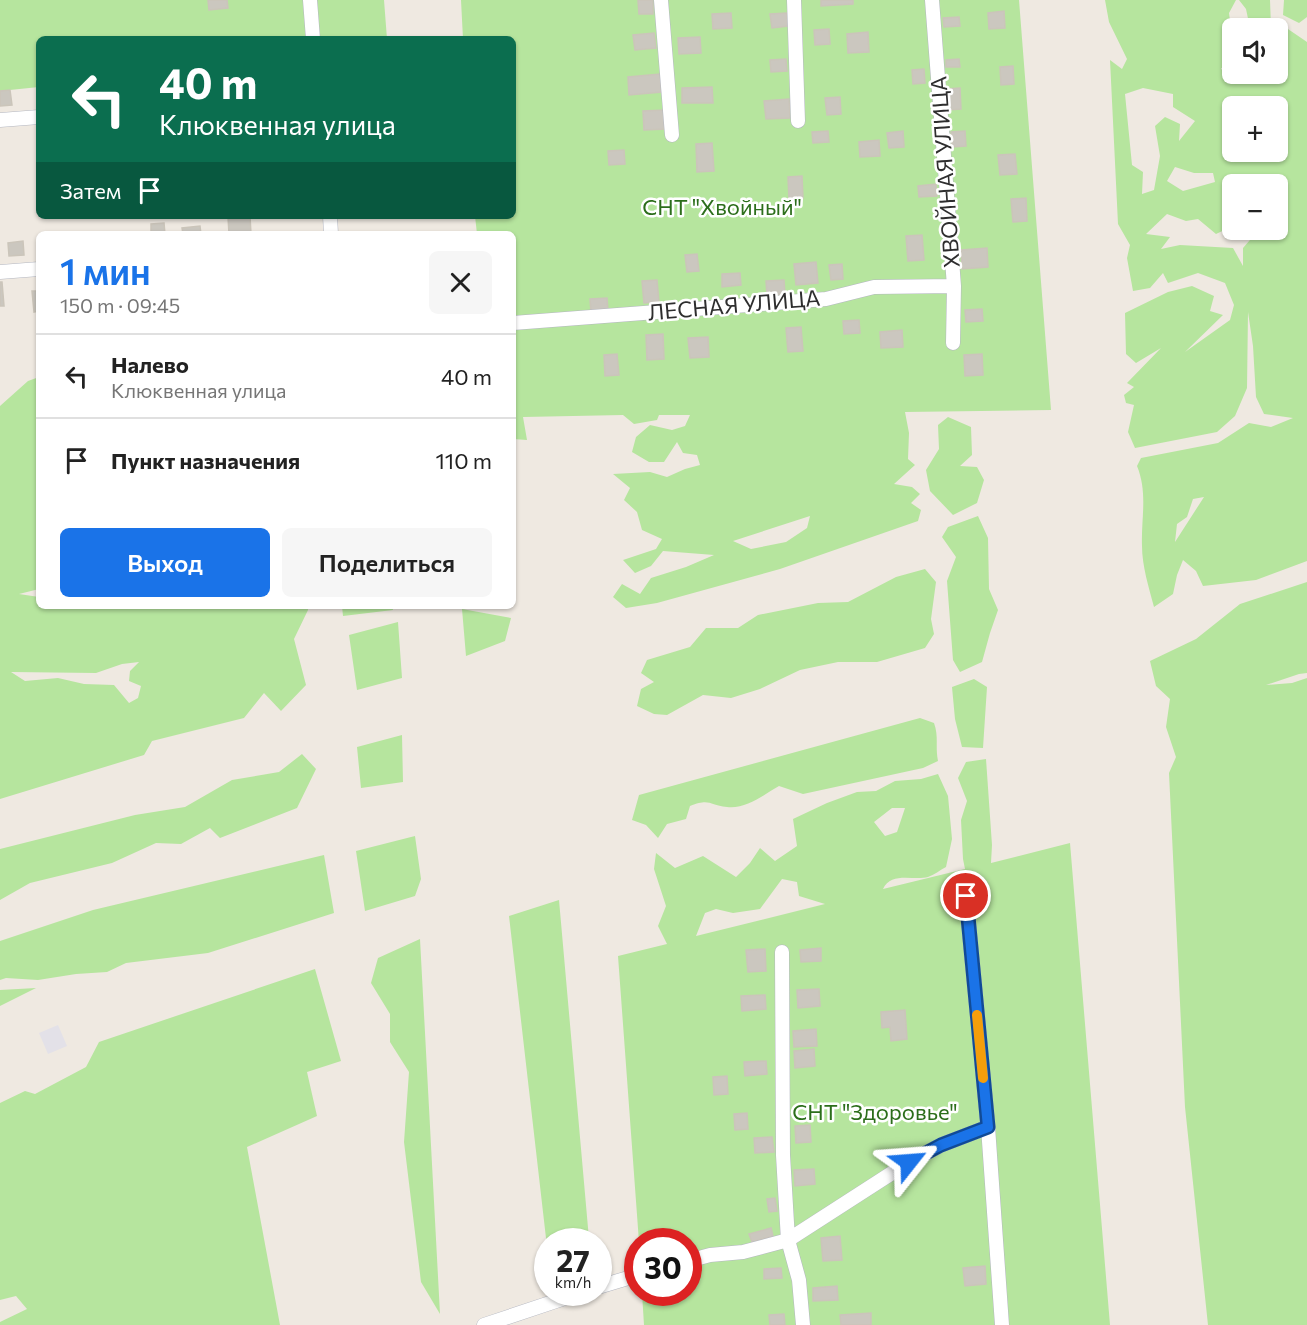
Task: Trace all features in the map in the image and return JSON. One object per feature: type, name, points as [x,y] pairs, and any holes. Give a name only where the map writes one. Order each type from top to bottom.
[{"type":"street","points":[[310,0],[313,36]]},
{"type":"street","points":[[661,0],[672,135]]},
{"type":"street","points":[[794,0],[798,122]]},
{"type":"street","name":"ХВОЙНАЯ УЛИЦА","points":[[932,0],[954,286],[953,344]]},
{"type":"street","points":[[0,120],[36,117]]},
{"type":"street","points":[[0,272],[36,269]]},
{"type":"street","name":"ЛЕСНАЯ УЛИЦА","points":[[516,323],[826,299],[874,287],[954,286]]},
{"type":"street","points":[[966,896],[988,1127],[1002,1325]]},
{"type":"street","points":[[782,952],[783,1155],[788,1240],[799,1280],[803,1325]]},
{"type":"street","points":[[702,1257],[742,1252],[788,1240],[909,1162],[941,1145],[988,1127]]},
{"type":"street","points":[[484,1325],[541,1306]]},
{"type":"shaded area","points":[[58,1025],[67,1046],[48,1054],[39,1033]]},
{"type":"green space","points":[[0,0],[384,0],[387,36],[36,36],[36,87],[0,91]]},
{"type":"green space","name":"СНТ \"Хвойный\"","points":[[461,0],[1019,0],[1051,410],[905,412],[909,433],[908,459],[915,465],[894,484],[912,487],[920,494],[911,503],[921,510],[918,521],[780,569],[657,603],[626,608],[613,597],[622,584],[640,594],[651,578],[714,555],[663,551],[651,566],[635,573],[623,560],[656,549],[662,539],[642,530],[637,512],[624,500],[630,488],[613,474],[650,472],[667,477],[700,465],[697,455],[683,453],[677,442],[664,462],[649,462],[632,452],[636,437],[650,425],[672,430],[685,426],[690,415],[659,415],[657,420],[634,424],[623,415],[523,417],[527,440],[516,439],[516,231],[477,231],[475,219],[516,219],[516,36],[463,36]],"holes":[[[810,516],[807,528],[786,542],[751,549],[733,541]]]},
{"type":"green space","points":[[1105,0],[1236,0],[1229,13],[1230,18],[1222,18],[1222,84],[1288,84],[1288,29],[1307,42],[1307,561],[1256,580],[1203,586],[1196,571],[1183,560],[1173,594],[1154,607],[1142,554],[1143,496],[1137,466],[1141,458],[1218,443],[1249,423],[1271,427],[1293,418],[1264,414],[1256,397],[1248,312],[1247,388],[1235,416],[1217,432],[1135,448],[1128,432],[1134,405],[1126,403],[1124,395],[1134,387],[1127,383],[1161,348],[1136,363],[1126,354],[1125,313],[1168,292],[1192,286],[1214,296],[1210,311],[1223,315],[1185,352],[1230,320],[1234,305],[1225,283],[1198,273],[1168,283],[1163,273],[1150,288],[1133,291],[1127,258],[1130,245],[1118,224],[1110,60],[1122,69],[1127,59],[1109,22]],"holes":[[[1143,88],[1173,94],[1173,107],[1195,121],[1179,141],[1180,124],[1165,117],[1155,126],[1160,156],[1154,190],[1142,194],[1143,172],[1132,165],[1125,94]],[[1175,167],[1194,173],[1213,173],[1215,182],[1183,191],[1167,181]],[[1204,497],[1175,542],[1177,524],[1187,517],[1193,499]]]},
{"type":"green space","points":[[1239,0],[1270,0],[1271,18],[1248,18],[1246,9]]},
{"type":"green space","points":[[1284,0],[1307,0],[1307,17],[1299,23],[1283,15]]},
{"type":"green space","points":[[36,378],[36,590],[19,594],[36,597],[36,609],[308,609],[294,639],[306,685],[281,711],[264,693],[244,718],[152,741],[144,755],[0,799],[0,406],[28,381]],"holes":[[[139,662],[130,671],[129,681],[141,686],[138,698],[129,703],[114,685],[84,684],[58,678],[25,681],[11,672],[96,673],[122,664]]]},
{"type":"green space","points":[[948,417],[971,427],[972,455],[960,466],[977,467],[984,480],[977,503],[953,515],[930,491],[926,470],[939,449],[938,425]]},
{"type":"green space","points":[[978,516],[988,538],[989,589],[998,610],[982,662],[960,672],[953,660],[947,581],[956,557],[942,537],[948,527]]},
{"type":"green space","points":[[925,569],[936,582],[931,619],[934,634],[925,648],[877,662],[838,662],[800,670],[760,689],[731,698],[703,695],[667,715],[654,714],[637,706],[641,689],[654,682],[641,673],[647,660],[690,647],[706,628],[738,628],[758,615],[818,603],[848,602],[896,577]]},
{"type":"green space","points":[[1307,582],[1307,673],[1266,685],[1292,683],[1307,678],[1307,1325],[1208,1325],[1185,1107],[1169,773],[1176,757],[1166,727],[1170,699],[1156,686],[1150,661],[1196,639],[1240,604]]},
{"type":"green space","points":[[342,609],[393,610],[343,616]]},
{"type":"green space","points":[[462,609],[511,618],[505,641],[466,656]]},
{"type":"green space","points":[[398,622],[402,678],[357,690],[349,635]]},
{"type":"green space","points":[[974,679],[987,687],[983,748],[962,747],[955,719],[952,687]]},
{"type":"green space","points":[[920,718],[934,723],[937,737],[938,761],[923,768],[803,794],[779,786],[741,806],[727,807],[706,802],[697,804],[690,806],[686,819],[667,824],[658,838],[646,825],[632,820],[639,795]]},
{"type":"green space","points":[[402,735],[403,782],[361,788],[357,747]]},
{"type":"green space","points":[[302,754],[316,769],[297,808],[220,838],[210,828],[181,844],[156,843],[112,863],[30,883],[0,900],[0,849],[135,815],[185,807],[232,780],[279,772]]},
{"type":"green space","name":"СНТ \"Здоровье\"","points":[[986,759],[992,845],[991,863],[1070,843],[1110,1325],[644,1325],[643,1306],[702,1306],[702,1228],[638,1228],[618,956],[667,944],[658,926],[666,906],[654,869],[656,853],[675,868],[703,856],[736,877],[750,863],[760,848],[775,861],[797,846],[793,819],[857,792],[876,791],[895,781],[921,779],[938,774],[948,796],[952,839],[946,867],[928,877],[891,880],[883,889],[965,869],[961,820],[967,801],[958,778],[966,762]],"holes":[[[892,808],[905,808],[897,832],[885,836],[874,822]],[[782,879],[797,882],[799,896],[825,904],[696,936],[705,913],[716,909],[733,913],[760,909]]]},
{"type":"green space","points":[[415,836],[421,879],[415,896],[365,911],[356,851]]},
{"type":"green space","points":[[324,855],[334,913],[208,953],[126,963],[107,972],[38,980],[6,978],[0,980],[0,941],[93,910]]},
{"type":"green space","points":[[559,900],[588,1228],[545,1228],[509,916]]},
{"type":"green space","points":[[420,939],[440,1314],[421,1282],[404,1142],[409,1072],[390,1042],[390,1014],[371,983],[378,958]]},
{"type":"green space","points":[[315,969],[341,1061],[307,1072],[317,1116],[247,1147],[280,1325],[0,1325],[0,1322],[27,1309],[16,1296],[0,1300],[0,1103],[25,1091],[35,1094],[86,1067],[99,1042]]},
{"type":"green space","points":[[36,988],[0,1006],[0,990]]},
{"type":"building","points":[[208,0],[227,0],[228,8],[209,10]]},
{"type":"building","points":[[638,0],[653,0],[653,14],[639,14]]},
{"type":"building","points":[[821,0],[853,0],[853,4],[821,6]]},
{"type":"building","points":[[1004,11],[1005,28],[989,29],[988,13]]},
{"type":"building","points":[[731,13],[732,28],[713,29],[712,14]]},
{"type":"building","points":[[787,13],[788,26],[772,28],[770,14]]},
{"type":"building","points":[[959,17],[960,26],[944,27],[943,18]]},
{"type":"building","points":[[829,29],[830,44],[815,45],[814,30]]},
{"type":"building","points":[[868,32],[869,52],[848,53],[847,34]]},
{"type":"building","points":[[654,33],[656,48],[635,50],[633,35]]},
{"type":"building","points":[[700,37],[701,53],[679,54],[678,38]]},
{"type":"building","points":[[786,59],[787,71],[771,72],[770,60]]},
{"type":"building","points":[[959,59],[960,67],[946,67],[946,60]]},
{"type":"building","points":[[1013,66],[1014,84],[1001,85],[1000,67]]},
{"type":"building","points":[[924,69],[925,83],[913,84],[912,70]]},
{"type":"building","points":[[660,74],[662,92],[629,95],[628,77]]},
{"type":"building","points":[[712,87],[713,103],[682,103],[682,88]]},
{"type":"building","points":[[960,88],[961,109],[947,110],[946,89]]},
{"type":"building","points":[[10,90],[12,105],[0,106],[0,91]]},
{"type":"building","points":[[840,97],[841,114],[827,115],[825,98]]},
{"type":"building","points":[[789,99],[790,118],[766,119],[764,101]]},
{"type":"building","points":[[665,110],[666,129],[644,130],[643,111]]},
{"type":"building","points":[[828,131],[829,142],[813,143],[812,132]]},
{"type":"building","points":[[903,131],[904,147],[889,148],[887,133]]},
{"type":"building","points":[[965,131],[966,146],[952,147],[951,132]]},
{"type":"building","points":[[879,140],[880,156],[860,157],[859,142]]},
{"type":"building","points":[[712,143],[714,171],[697,172],[696,144]]},
{"type":"building","points":[[624,150],[625,164],[609,165],[608,151]]},
{"type":"building","points":[[1015,154],[1017,174],[1000,175],[998,155]]},
{"type":"building","points":[[802,176],[803,198],[789,199],[788,177]]},
{"type":"building","points":[[936,184],[937,196],[919,197],[918,186]]},
{"type":"building","points":[[1026,198],[1027,221],[1013,222],[1011,199]]},
{"type":"building","points":[[228,219],[250,219],[251,231],[229,231]]},
{"type":"building","points":[[164,223],[165,231],[151,231],[151,224]]},
{"type":"building","points":[[200,226],[201,231],[182,231],[182,228]]},
{"type":"building","points":[[922,235],[924,260],[908,261],[906,236]]},
{"type":"building","points":[[23,241],[24,255],[9,256],[8,243]]},
{"type":"building","points":[[987,248],[988,267],[962,269],[961,250]]},
{"type":"building","points":[[697,254],[699,271],[687,272],[685,255]]},
{"type":"building","points":[[816,262],[818,283],[796,285],[794,264]]},
{"type":"building","points":[[842,264],[843,279],[831,280],[829,265]]},
{"type":"building","points":[[740,273],[741,285],[722,287],[722,274]]},
{"type":"building","points":[[657,280],[659,302],[644,303],[642,281]]},
{"type":"building","points":[[784,280],[785,294],[767,295],[766,281]]},
{"type":"building","points":[[0,282],[2,282],[4,306],[0,306]]},
{"type":"building","points":[[32,291],[36,291],[36,312],[34,312]]},
{"type":"building","points":[[607,298],[608,310],[591,312],[590,299]]},
{"type":"building","points":[[982,309],[983,321],[966,322],[965,310]]},
{"type":"building","points":[[859,320],[860,333],[844,334],[843,321]]},
{"type":"building","points":[[801,327],[803,351],[788,352],[786,328]]},
{"type":"building","points":[[902,330],[903,347],[881,348],[880,332]]},
{"type":"building","points":[[663,334],[664,359],[647,360],[646,335]]},
{"type":"building","points":[[708,337],[709,357],[690,358],[688,338]]},
{"type":"building","points":[[617,354],[619,375],[605,376],[604,355]]},
{"type":"building","points":[[982,354],[983,375],[965,376],[964,355]]},
{"type":"building","points":[[821,948],[821,961],[801,962],[800,950]]},
{"type":"building","points":[[765,949],[766,971],[748,972],[746,950]]},
{"type":"building","points":[[819,989],[820,1006],[798,1008],[797,990]]},
{"type":"building","points":[[765,995],[766,1009],[742,1011],[741,996]]},
{"type":"building","points":[[905,1010],[907,1039],[891,1041],[890,1027],[882,1028],[881,1012]]},
{"type":"building","points":[[816,1029],[817,1046],[794,1047],[793,1031]]},
{"type":"building","points":[[814,1049],[815,1066],[795,1068],[794,1051]]},
{"type":"building","points":[[766,1061],[767,1074],[745,1076],[744,1062]]},
{"type":"building","points":[[727,1076],[728,1094],[714,1095],[713,1077]]},
{"type":"building","points":[[747,1113],[748,1129],[735,1130],[734,1114]]},
{"type":"building","points":[[810,1125],[811,1142],[796,1143],[795,1126]]},
{"type":"building","points":[[772,1137],[774,1152],[755,1153],[754,1138]]},
{"type":"building","points":[[814,1169],[815,1184],[795,1186],[794,1170]]},
{"type":"building","points":[[775,1198],[777,1211],[769,1212],[767,1199]]},
{"type":"building","points":[[771,1228],[773,1236],[752,1242],[749,1234]]},
{"type":"building","points":[[840,1236],[842,1260],[823,1261],[821,1238]]},
{"type":"building","points":[[985,1266],[986,1284],[965,1286],[963,1268]]},
{"type":"building","points":[[781,1268],[782,1278],[764,1279],[764,1269]]},
{"type":"building","points":[[837,1286],[838,1300],[813,1301],[813,1288]]},
{"type":"building","points":[[871,1313],[871,1325],[841,1325],[840,1315]]},
{"type":"building","points":[[784,1314],[785,1325],[770,1325],[769,1315]]},
{"type":"slow traffic","points":[[977,1015],[983,1078]]},
{"type":"route","points":[[909,1162],[941,1145],[988,1127],[966,896]]}]
